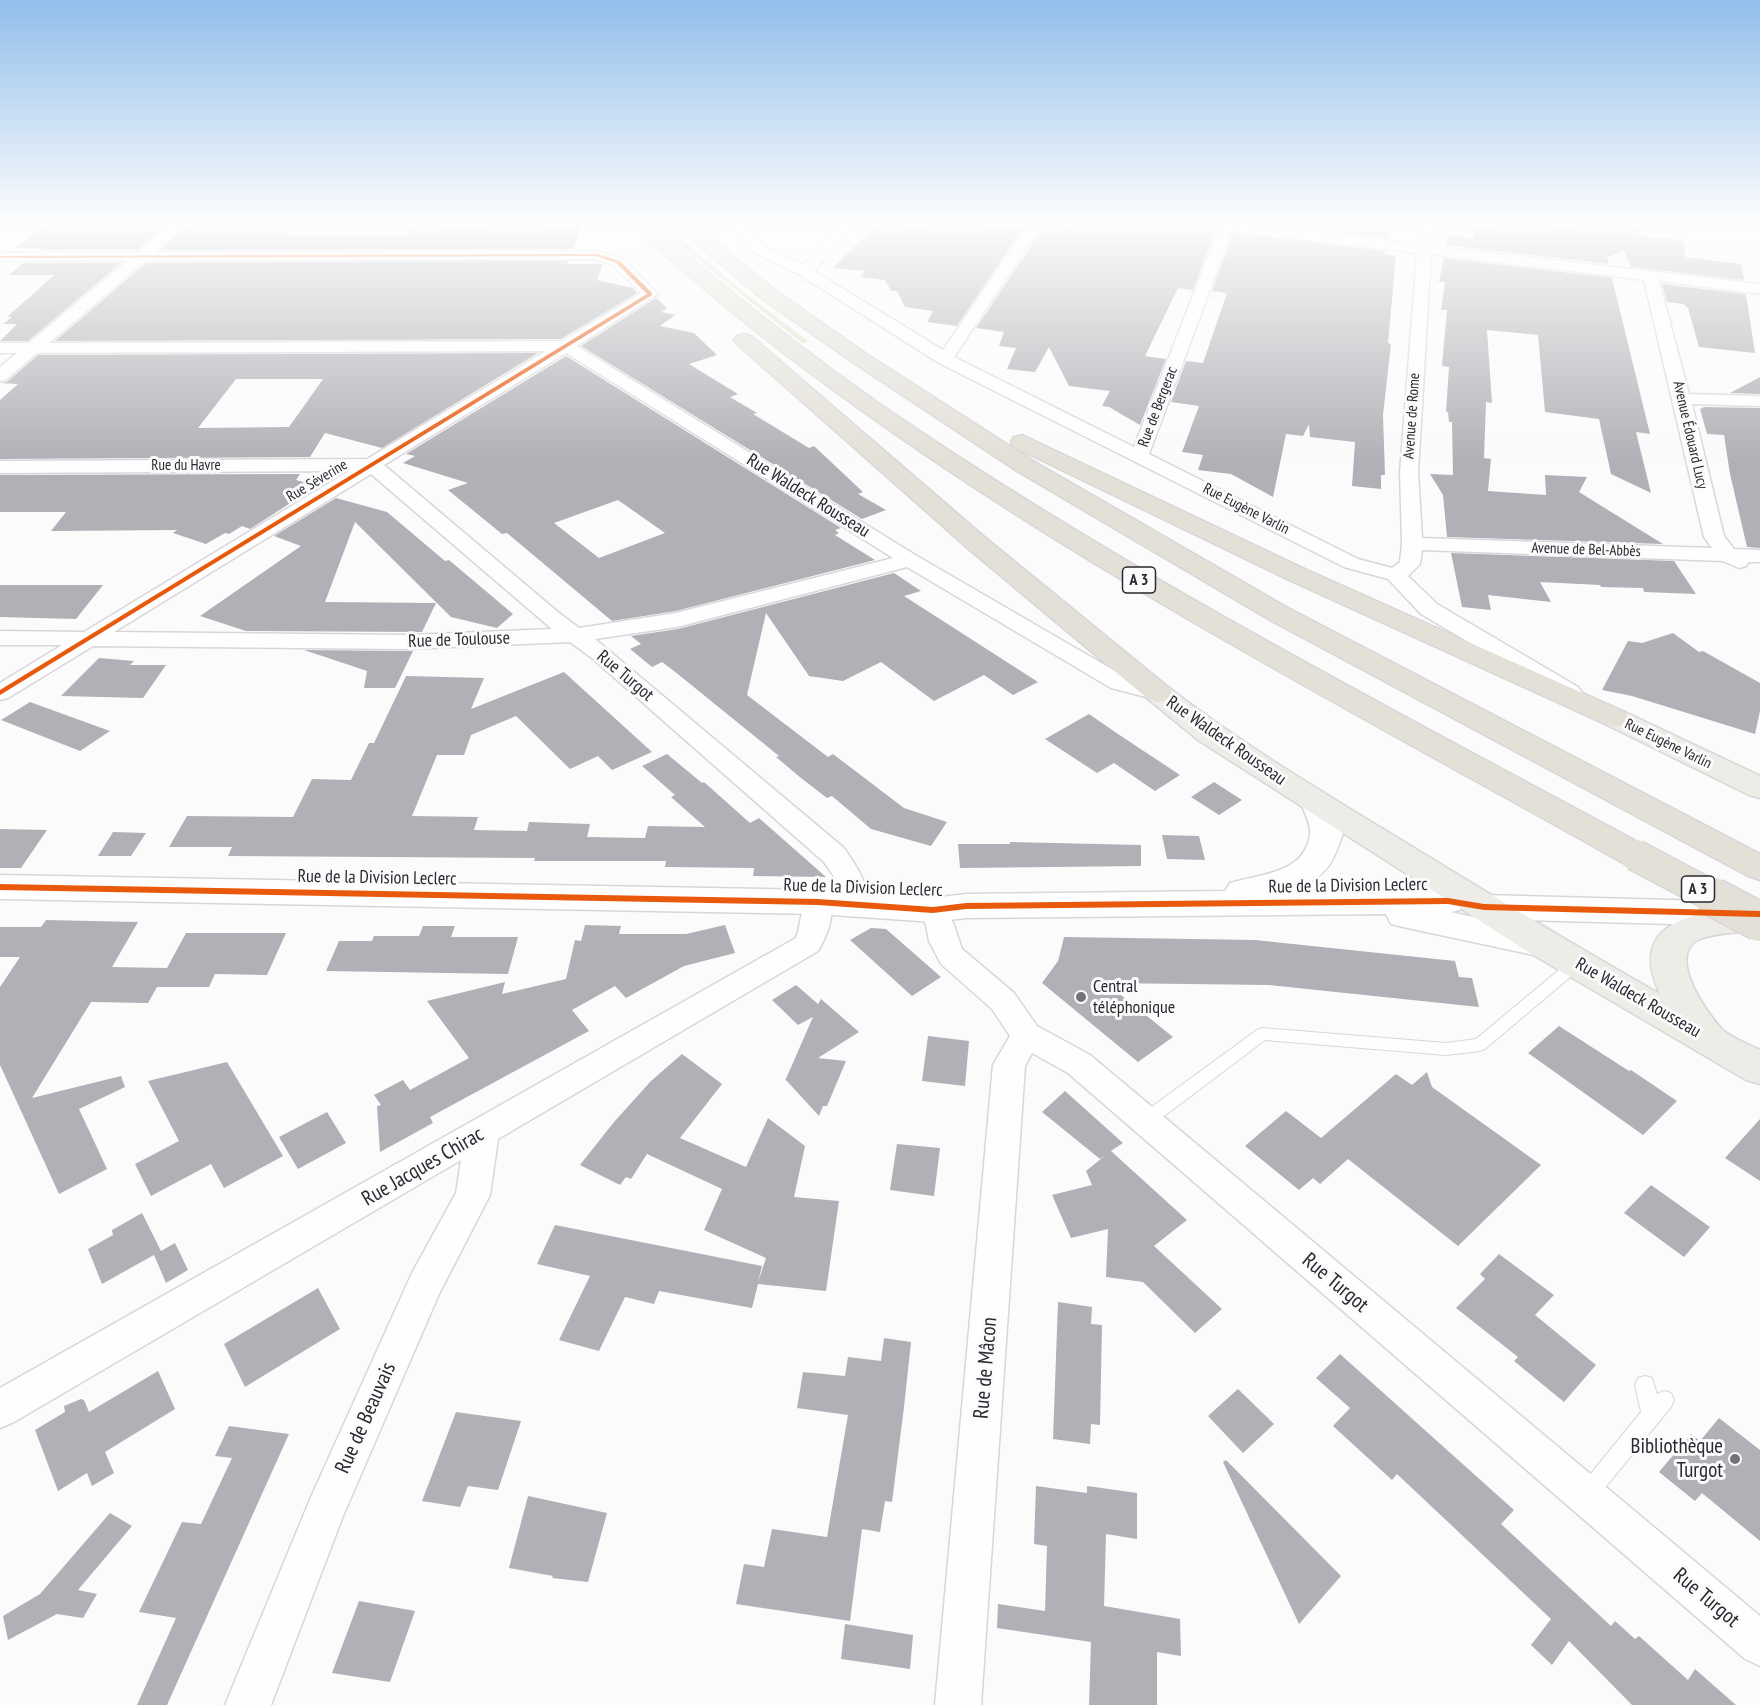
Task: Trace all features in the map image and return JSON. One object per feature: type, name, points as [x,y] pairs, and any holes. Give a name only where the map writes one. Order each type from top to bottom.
[{"type":"highway","name":"A 3","points":[[730,303],[774,339],[860,400],[992,489],[1114,566],[1635,855],[1760,918]]},
{"type":"highway","name":"A 3","points":[[781,303],[1025,466],[1279,614],[1751,863]]},
{"type":"highway","points":[[730,327],[973,540],[1158,693]]},
{"type":"highway","points":[[941,412],[981,422],[1298,575],[1615,718]]},
{"type":"main road","name":"Rue Waldeck Rousseau","points":[[1158,693],[1209,733],[1317,803],[1543,944],[1760,1069]]},
{"type":"main road","name":"Rue Eugène Varlin","points":[[1615,718],[1760,788]]},
{"type":"main road","points":[[1707,1037],[1680,998],[1666,970],[1670,948],[1687,929],[1760,918]]},
{"type":"street","points":[[0,376],[87,303]]},
{"type":"street","name":"Rue Séverine","points":[[0,693],[636,303]]},
{"type":"street","name":"Rue Eugène Varlin","points":[[855,303],[945,359],[1352,563],[1395,575],[1429,609],[1615,718]]},
{"type":"street","points":[[945,359],[983,303]]},
{"type":"street","name":"Rue de Bergerac","points":[[1140,455],[1198,303]]},
{"type":"street","name":"Avenue de Rome","points":[[1395,575],[1410,564],[1413,544],[1409,472],[1420,303]]},
{"type":"street","name":"Avenue Édouard Lucy","points":[[1657,303],[1714,537],[1728,555],[1760,575]]},
{"type":"street","points":[[922,344],[963,332]]},
{"type":"street","points":[[0,348],[566,346]]},
{"type":"street","name":"Rue Waldeck Rousseau","points":[[566,346],[910,560],[1119,683],[1158,693]]},
{"type":"street","points":[[1682,399],[1760,401]]},
{"type":"street","name":"Rue du Havre","points":[[0,467],[372,465]]},
{"type":"street","name":"Rue Turgot","points":[[372,465],[834,855],[851,881],[834,903]]},
{"type":"street","name":"Avenue de Bel-Abbès","points":[[1413,544],[1760,556]]},
{"type":"street","name":"Rue de Toulouse","points":[[0,638],[408,642],[575,635],[677,620],[910,560]]},
{"type":"street","name":"Rue de la Division Leclerc","points":[[1178,904],[1282,882],[1306,871],[1319,855],[1327,833],[1317,803]]},
{"type":"street","name":"Rue de la Division Leclerc","points":[[0,887],[834,903],[933,910],[966,906],[1352,904],[1382,900],[1448,901],[1484,907],[1760,918]]},
{"type":"street","name":"Rue Jacques Chirac","points":[[0,1409],[808,944],[815,925],[834,903]]},
{"type":"street","name":"Rue de la Division Leclerc","points":[[1352,904],[1543,944]]},
{"type":"street","name":"Rue Turgot","points":[[933,910],[940,925],[943,941],[951,956],[1003,1001],[1026,1035],[1079,1064],[1760,1644]]},
{"type":"street","name":"Rue de Mâcon","points":[[958,1705],[1009,1065],[1026,1035]]},
{"type":"street","name":"Rue de Beauvais","points":[[248,1705],[325,1511],[425,1285],[473,1195],[482,1133]]},
{"type":"lane","points":[[1145,1121],[1262,1034],[1446,1049],[1480,1045],[1577,963]]},
{"type":"lane","points":[[1585,1496],[1658,1408],[1645,1385]]},
{"type":"green space","points":[[751,303],[758,303],[809,342],[802,343]]},
{"type":"building","points":[[23,303],[74,303],[28,341],[0,341],[17,324],[3,324],[12,317],[7,317]]},
{"type":"building","points":[[100,303],[621,303],[561,339],[55,341]]},
{"type":"building","points":[[649,303],[661,303],[667,308],[661,312],[675,315],[660,326],[694,333],[717,355],[689,364],[738,394],[730,397],[757,413],[753,414],[809,448],[814,446],[863,492],[858,494],[886,510],[862,519],[581,346]]},
{"type":"building","points":[[903,303],[973,303],[957,326],[927,322],[933,311],[905,307]]},
{"type":"building","points":[[993,303],[1171,303],[1145,356],[1166,359],[1140,425],[1109,407],[1102,406],[1110,391],[1069,386],[1049,347],[1035,372],[1007,369],[1016,348],[999,346],[1004,332],[976,328]]},
{"type":"building","points":[[1224,303],[1392,303],[1388,343],[1391,344],[1383,415],[1385,475],[1381,475],[1381,489],[1352,486],[1355,442],[1310,437],[1309,424],[1303,436],[1286,434],[1273,497],[1231,474],[1198,470],[1203,455],[1182,452],[1199,406],[1171,402],[1186,361],[1203,363]]},
{"type":"building","points":[[1442,303],[1618,303],[1650,434],[1636,432],[1651,493],[1611,474],[1599,419],[1545,412],[1538,335],[1487,330],[1492,403],[1486,402],[1484,458],[1491,459],[1488,491],[1546,495],[1545,475],[1587,477],[1579,492],[1663,544],[1447,537],[1443,495],[1430,474],[1453,475],[1452,422],[1449,422],[1448,412],[1446,412],[1449,367],[1442,366],[1447,310],[1441,310]]},
{"type":"building","points":[[1672,303],[1747,303],[1755,353],[1699,347],[1688,308],[1683,304]]},
{"type":"building","points":[[538,353],[382,448],[325,433],[310,457],[0,459],[0,400],[18,384],[0,383],[7,382],[38,355]],"holes":[[[236,379],[323,379],[289,427],[198,428]]]},
{"type":"building","points":[[566,356],[841,528],[835,530],[839,533],[835,535],[875,560],[676,611],[612,621],[507,533],[502,534],[448,490],[468,483],[403,463],[415,456],[406,454]],"holes":[[[618,500],[665,533],[599,558],[554,523]]]},
{"type":"building","points":[[1760,377],[1760,394],[1730,393]]},
{"type":"building","points":[[1704,407],[1760,408],[1760,548],[1747,547],[1730,474],[1724,435],[1707,434],[1700,409]]},
{"type":"building","points":[[300,474],[296,480],[317,486],[250,529],[242,526],[206,544],[173,533],[177,530],[51,531],[66,512],[0,512],[0,475]]},
{"type":"building","points":[[336,498],[387,512],[513,614],[497,628],[451,617],[355,522],[325,602],[436,603],[422,632],[246,631],[200,616],[301,546],[274,536]]},
{"type":"building","points":[[1451,553],[1674,561],[1696,594],[1644,592],[1643,588],[1540,582],[1551,602],[1488,595],[1491,610],[1462,607]]},
{"type":"building","points":[[894,573],[921,591],[904,596],[1038,682],[1013,695],[984,675],[934,701],[881,662],[843,681],[809,676],[766,613],[747,695],[828,757],[833,754],[904,808],[947,822],[931,846],[871,829],[832,796],[827,798],[801,778],[776,757],[779,756],[662,662],[652,667],[630,649],[641,644],[631,636],[678,629]]},
{"type":"building","points":[[0,585],[103,585],[76,619],[0,617]]},
{"type":"building","points":[[1673,633],[1699,652],[1703,651],[1760,683],[1760,711],[1755,734],[1632,696],[1602,690],[1628,641],[1642,643]]},
{"type":"building","points":[[304,650],[413,651],[395,688],[364,688],[367,671]]},
{"type":"building","points":[[99,658],[134,661],[130,665],[166,665],[143,698],[61,696]]},
{"type":"building","points":[[564,672],[652,752],[612,770],[598,756],[570,769],[516,716],[471,735],[464,755],[437,755],[412,816],[478,817],[474,830],[527,831],[529,822],[590,824],[587,837],[645,838],[648,826],[705,827],[671,797],[675,795],[642,766],[667,754],[702,783],[704,782],[750,823],[759,818],[826,877],[753,876],[754,868],[665,867],[666,861],[228,856],[232,847],[169,847],[187,816],[293,817],[312,779],[351,780],[369,743],[374,743],[406,676],[484,678],[471,709]]},
{"type":"building","points":[[30,702],[110,731],[80,751],[1,720]]},
{"type":"building","points":[[1089,714],[1180,775],[1155,791],[1114,763],[1097,773],[1045,739]]},
{"type":"building","points":[[1214,782],[1242,800],[1219,815],[1191,797]]},
{"type":"building","points":[[0,829],[47,830],[21,868],[0,868]]},
{"type":"building","points":[[113,832],[146,833],[131,856],[98,856]]},
{"type":"building","points":[[1162,835],[1199,836],[1205,860],[1167,859]]},
{"type":"building","points":[[1010,842],[1141,845],[1141,866],[960,868],[958,844],[1010,844]]},
{"type":"building","points":[[46,920],[138,922],[112,967],[167,968],[186,933],[286,933],[267,975],[215,974],[209,987],[157,987],[148,1003],[91,1002],[32,1098],[121,1076],[125,1087],[79,1109],[107,1169],[59,1194],[0,1065],[0,987],[20,957],[0,957],[0,927],[41,927]]},
{"type":"building","points":[[585,925],[621,926],[619,934],[686,934],[725,925],[735,953],[684,966],[626,998],[615,986],[572,1010],[589,1031],[430,1117],[433,1123],[380,1152],[377,1106],[381,1105],[374,1095],[403,1080],[410,1090],[469,1058],[427,1001],[505,982],[502,994],[566,979],[575,940],[581,941]]},
{"type":"building","points":[[423,926],[455,926],[451,937],[518,937],[508,974],[326,971],[339,941],[372,941],[374,936],[419,936]]},
{"type":"building","points":[[871,928],[886,929],[941,977],[912,996],[850,940]]},
{"type":"building","name":"Central téléphonique","points":[[1064,937],[1255,940],[1455,961],[1459,977],[1472,978],[1479,1007],[1269,985],[1106,983],[1173,1037],[1138,1062],[1042,983],[1058,961]]},
{"type":"building","points":[[796,985],[818,1004],[821,999],[859,1032],[818,1058],[846,1061],[827,1106],[823,1106],[819,1116],[785,1081],[813,1017],[798,1025],[772,1000]]},
{"type":"building","points":[[1559,1026],[1677,1101],[1643,1135],[1528,1053]]},
{"type":"building","points":[[928,1036],[969,1041],[965,1086],[922,1081]]},
{"type":"building","points":[[682,1054],[722,1084],[680,1138],[746,1167],[768,1118],[805,1146],[794,1197],[839,1201],[826,1291],[758,1284],[752,1308],[659,1291],[654,1304],[625,1297],[599,1351],[559,1340],[590,1276],[537,1264],[555,1225],[762,1266],[758,1282],[766,1258],[704,1230],[722,1189],[647,1154],[631,1179],[626,1177],[620,1185],[580,1165],[651,1081]]},
{"type":"building","points":[[227,1062],[283,1156],[224,1188],[211,1164],[151,1196],[135,1164],[179,1141],[148,1081]]},
{"type":"building","points":[[1427,1072],[1432,1087],[1541,1165],[1458,1246],[1348,1159],[1320,1184],[1313,1178],[1299,1190],[1245,1146],[1286,1111],[1321,1138],[1396,1074],[1412,1085]]},
{"type":"building","points":[[1065,1091],[1123,1143],[1111,1151],[1187,1220],[1154,1246],[1222,1309],[1195,1333],[1143,1282],[1106,1277],[1108,1229],[1071,1238],[1052,1195],[1092,1185],[1086,1171],[1107,1154],[1100,1159],[1042,1112]]},
{"type":"building","points":[[327,1112],[346,1143],[298,1169],[279,1137]]},
{"type":"building","points":[[1760,1119],[1760,1181],[1725,1158]]},
{"type":"building","points":[[897,1144],[940,1148],[934,1196],[890,1190]]},
{"type":"building","points":[[1651,1185],[1710,1227],[1684,1257],[1624,1213]]},
{"type":"building","points":[[142,1213],[161,1251],[102,1284],[88,1249],[113,1235],[112,1230]]},
{"type":"building","points":[[175,1243],[188,1270],[166,1283],[154,1255]]},
{"type":"building","points":[[1499,1254],[1554,1295],[1535,1315],[1596,1365],[1564,1402],[1514,1361],[1518,1357],[1456,1308],[1485,1279],[1480,1274]]},
{"type":"building","points":[[318,1288],[340,1329],[245,1387],[224,1344]]},
{"type":"building","points":[[1058,1302],[1092,1307],[1091,1324],[1102,1325],[1100,1425],[1091,1424],[1090,1444],[1053,1439]]},
{"type":"building","points":[[884,1338],[911,1342],[904,1407],[892,1502],[885,1501],[880,1532],[862,1529],[850,1621],[736,1604],[744,1564],[764,1567],[772,1529],[827,1537],[848,1415],[797,1408],[803,1372],[845,1376],[848,1357],[881,1361]]},
{"type":"building","points":[[1340,1354],[1514,1510],[1501,1524],[1611,1626],[1615,1621],[1635,1639],[1639,1636],[1688,1680],[1695,1669],[1736,1705],[1632,1705],[1569,1641],[1552,1665],[1531,1645],[1551,1619],[1397,1474],[1392,1480],[1333,1426],[1350,1408],[1316,1378]]},
{"type":"building","points":[[158,1371],[175,1409],[105,1452],[114,1473],[92,1486],[87,1473],[58,1491],[35,1430],[65,1412],[64,1406],[81,1399],[84,1400],[89,1412]]},
{"type":"building","points":[[1238,1389],[1274,1424],[1243,1453],[1208,1416]]},
{"type":"building","points":[[456,1412],[521,1421],[498,1490],[468,1486],[460,1507],[422,1501]]},
{"type":"building","points":[[1719,1418],[1760,1450],[1760,1541],[1702,1493],[1695,1501],[1659,1472],[1691,1434],[1700,1441]]},
{"type":"building","points":[[229,1426],[289,1434],[167,1705],[137,1705],[176,1618],[139,1612],[182,1522],[201,1524],[232,1458],[215,1456]]},
{"type":"building","points":[[1226,1460],[1341,1576],[1299,1624],[1223,1462]]},
{"type":"building","points":[[1036,1486],[1087,1493],[1087,1486],[1137,1493],[1137,1539],[1106,1534],[1104,1606],[1180,1619],[1181,1656],[1157,1652],[1157,1705],[1089,1705],[1091,1642],[997,1628],[998,1604],[1045,1611],[1047,1546],[1034,1544]]},
{"type":"building","points":[[528,1496],[607,1513],[588,1582],[552,1578],[553,1576],[509,1568]]},
{"type":"building","points":[[110,1513],[132,1526],[78,1590],[97,1594],[83,1618],[57,1614],[8,1640],[3,1616],[40,1594]]},
{"type":"building","points":[[359,1601],[415,1611],[390,1682],[332,1673]]},
{"type":"building","points":[[845,1624],[913,1635],[910,1669],[841,1659]]},
{"type":"cycle path","points":[[0,693],[636,303]]},
{"type":"cycle path","points":[[0,887],[818,902],[933,910],[966,906],[1448,901],[1484,907],[1760,914]]},
{"type":"place","name":"Central téléphonique","points":[[1081,997]]},
{"type":"place","name":"Bibliothèque Turgot","points":[[1735,1459]]}]
